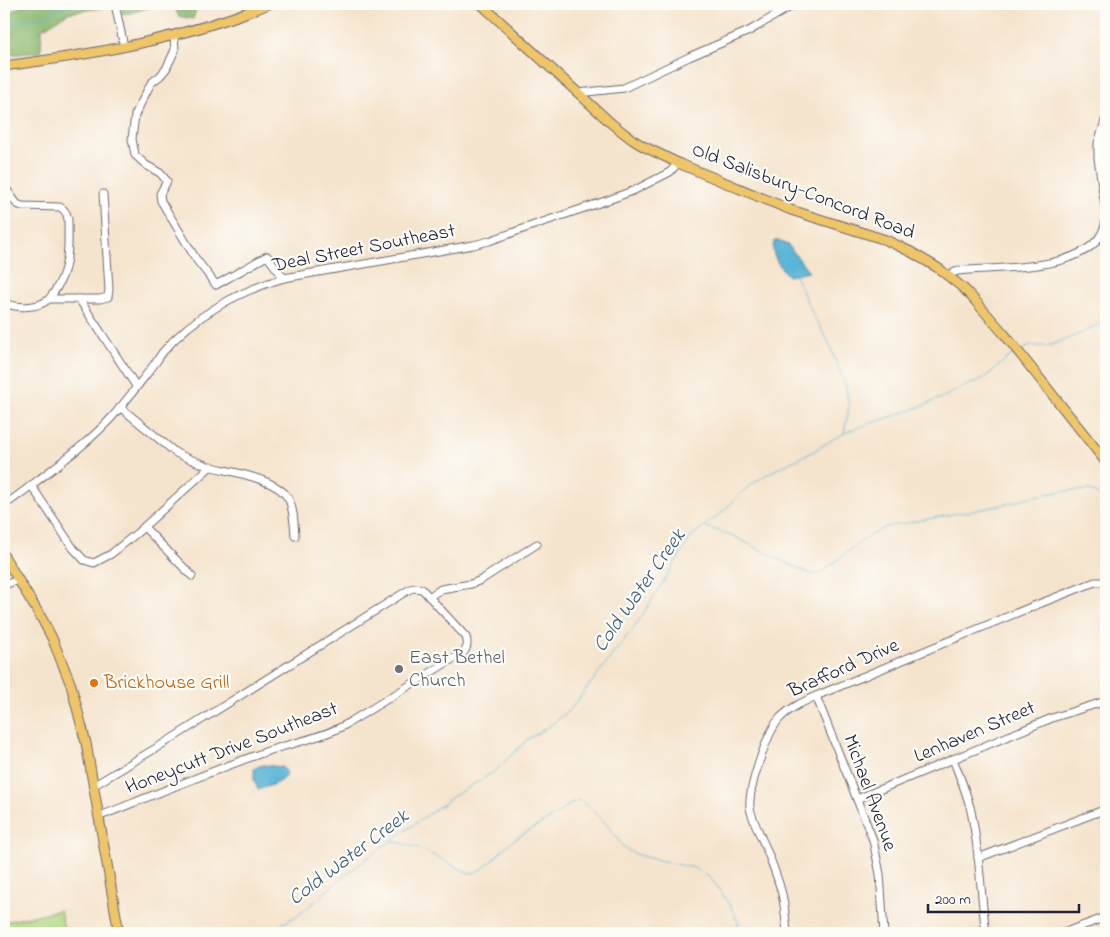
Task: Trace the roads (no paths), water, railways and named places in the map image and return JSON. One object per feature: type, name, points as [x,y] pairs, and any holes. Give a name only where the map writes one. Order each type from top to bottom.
[{"type":"main road","points":[[4,66],[95,53],[174,36],[270,4]]},
{"type":"main road","name":"Old Salisbury-Concord Road","points":[[482,4],[612,124],[633,140],[678,163],[791,210],[886,240],[932,264],[971,296],[1005,334],[1106,462]]},
{"type":"main road","points":[[4,556],[52,638],[72,691],[84,735],[119,933]]},
{"type":"street","points":[[578,93],[624,88],[688,57],[749,31],[795,4]]},
{"type":"street","points":[[116,7],[124,47]]},
{"type":"street","points":[[174,36],[175,50],[166,69],[151,83],[135,115],[132,139],[136,155],[146,166],[168,181],[160,194],[161,201],[196,259],[216,285],[267,256],[284,278]]},
{"type":"street","points":[[1106,118],[1098,143],[1098,158],[1106,214]]},
{"type":"street","name":"Deal Street Southeast","points":[[4,505],[87,442],[120,407],[161,354],[179,335],[198,320],[244,293],[284,278],[489,241],[627,193],[670,172],[678,163]]},
{"type":"street","points":[[4,186],[16,204],[22,206],[60,207],[64,209],[68,216],[68,257],[57,288],[49,299],[33,306],[16,306],[4,303]]},
{"type":"street","points":[[49,299],[100,299],[108,297],[103,194]]},
{"type":"street","points":[[948,276],[958,271],[1029,266],[1071,257],[1083,252],[1095,242],[1102,234],[1106,225],[1106,219]]},
{"type":"street","points":[[79,299],[136,386]]},
{"type":"street","points":[[120,407],[176,453],[210,466],[258,479],[279,488],[288,498],[291,505],[295,536]]},
{"type":"street","points":[[31,485],[80,558],[94,563],[104,558],[144,527],[210,466]]},
{"type":"street","points":[[144,527],[192,576]]},
{"type":"street","points":[[429,597],[441,589],[471,584],[481,580],[537,544]]},
{"type":"street","points":[[4,585],[18,580]]},
{"type":"street","name":"Brafford Drive","points":[[787,933],[781,889],[750,807],[753,781],[772,728],[787,712],[800,703],[816,696],[1039,604],[1095,582],[1106,582]]},
{"type":"street","name":"Honeycutt Drive Southeast","points":[[93,786],[406,591],[414,588],[422,589],[466,637],[467,648],[464,652],[345,726],[320,737],[265,752],[229,765],[98,817]]},
{"type":"street","name":"Michael Avenue","points":[[816,696],[873,840],[880,874],[884,933]]},
{"type":"street","name":"Lenhaven Street","points":[[857,799],[1052,718],[1106,701]]},
{"type":"street","points":[[953,759],[970,805],[976,837],[986,933]]},
{"type":"street","points":[[978,858],[1106,809]]},
{"type":"street","points":[[1063,933],[1106,917]]},
{"type":"water","points":[[779,240],[789,246],[809,272],[788,276],[774,255],[773,245],[775,241]]},
{"type":"water","points":[[264,765],[282,767],[287,772],[283,779],[258,790],[254,780],[254,769]]},
{"type":"waterway","points":[[4,24],[37,19],[61,7],[87,4]]},
{"type":"waterway","points":[[795,275],[813,315],[828,341],[846,387],[849,404],[844,434]]},
{"type":"waterway","name":"Cold Water Creek","points":[[1022,349],[1054,344],[1084,332],[1106,320]]},
{"type":"waterway","name":"Cold Water Creek","points":[[266,933],[298,915],[370,856],[454,796],[494,772],[528,739],[551,725],[571,709],[640,619],[690,539],[750,486],[769,473],[847,432],[922,406],[975,382],[988,375],[1014,354]]},
{"type":"waterway","points":[[705,527],[737,538],[806,572],[817,574],[821,573],[864,539],[886,527],[983,509],[1063,491],[1089,490],[1097,494],[1106,503]]},
{"type":"waterway","points":[[393,841],[419,848],[468,873],[474,873],[491,862],[506,846],[516,839],[572,803],[580,800],[593,810],[629,851],[641,856],[694,868],[709,877],[731,907],[738,922],[739,933]]},
{"type":"place","name":"East Bethel Church","points":[[399,669]]},
{"type":"place","name":"Brickhouse Grill","points":[[94,683]]}]
